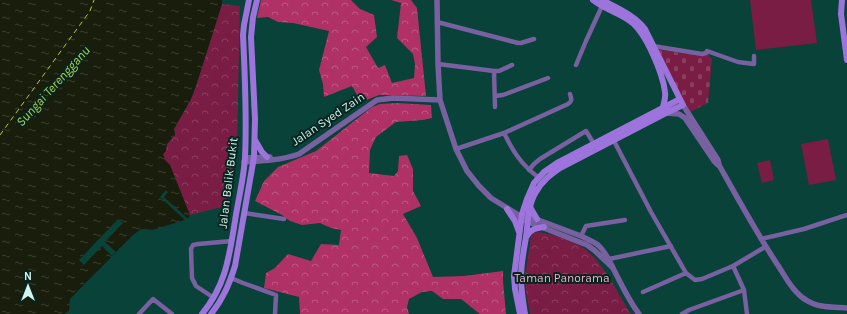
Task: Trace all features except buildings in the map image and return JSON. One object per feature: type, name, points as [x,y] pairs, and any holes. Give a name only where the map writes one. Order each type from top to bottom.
[{"type":"main road","name":"Jalan Balik Bukit","points":[[202,314],[220,288],[224,275],[232,241],[245,160],[246,119],[244,36],[249,0]]},
{"type":"main road","name":"Jalan Balik Bukit","points":[[211,314],[221,301],[235,266],[253,160],[254,139],[251,37],[253,17],[257,0]]},
{"type":"main road","points":[[520,314],[514,276],[523,217],[530,190],[538,178],[557,163],[682,102],[645,29],[634,18],[593,0]]},
{"type":"main road","points":[[841,0],[841,14],[847,60]]},
{"type":"main road","points":[[602,3],[631,22],[642,34],[658,65],[665,91],[665,110]]},
{"type":"main road","points":[[525,314],[521,277],[522,256],[526,237],[523,217],[530,207],[536,192],[543,181],[560,168],[614,141],[665,110]]},
{"type":"main road","points":[[254,139],[267,157]]},
{"type":"main road","points":[[530,207],[537,219]]},
{"type":"main road","points":[[507,209],[515,221],[520,233]]},
{"type":"main road","points":[[526,237],[531,231],[544,227]]},
{"type":"street","points":[[437,0],[440,100],[456,149],[474,181],[491,198],[507,209],[544,227],[587,245],[612,267]]},
{"type":"street","points":[[576,65],[602,3]]},
{"type":"street","points":[[437,22],[518,43],[534,39]]},
{"type":"street","points":[[653,46],[702,54],[706,53],[707,51],[738,62],[754,64],[754,56]]},
{"type":"street","points":[[438,64],[494,71],[500,71],[512,65]]},
{"type":"street","points":[[494,71],[496,108]]},
{"type":"street","points":[[495,96],[503,95],[548,78]]},
{"type":"street","points":[[456,149],[504,133],[571,103],[572,101],[570,94]]},
{"type":"street","name":"Jalan Syed Zain","points":[[253,160],[268,161],[299,154],[376,100],[393,98],[440,100]]},
{"type":"street","points":[[682,102],[718,160],[719,165],[765,247],[801,297],[812,303],[824,306],[847,308]]},
{"type":"street","points":[[665,110],[679,114],[685,118],[714,161],[719,165]]},
{"type":"street","points":[[530,170],[540,159],[586,131],[594,144]]},
{"type":"street","points":[[504,133],[519,160],[538,178]]},
{"type":"street","points":[[614,141],[670,246],[686,273],[695,280],[702,279],[733,266],[765,247]]},
{"type":"street","points":[[245,160],[267,157],[277,159]]},
{"type":"street","points":[[244,213],[284,219]]},
{"type":"street","points":[[761,239],[804,228],[847,214]]},
{"type":"street","points":[[523,217],[537,219],[582,236],[598,246],[609,258],[612,267],[635,309],[640,314]]},
{"type":"street","points":[[582,236],[586,226],[624,220]]},
{"type":"street","points":[[214,298],[196,286],[192,278],[191,249],[193,246],[198,244],[232,241]]},
{"type":"street","points":[[609,258],[670,246]]},
{"type":"street","points":[[733,266],[744,290],[747,314]]},
{"type":"street","points":[[644,292],[686,273]]},
{"type":"street","points":[[231,278],[276,295],[275,314]]},
{"type":"street","points":[[682,314],[744,290]]},
{"type":"street","points":[[139,314],[153,299],[172,314]]},
{"type":"green space","points":[[261,0],[351,0],[360,9],[374,15],[377,37],[366,47],[378,68],[385,65],[392,83],[414,78],[415,64],[413,54],[397,38],[401,3],[391,0],[411,0],[417,8],[426,96],[379,95],[361,102],[352,86],[324,97],[323,84],[319,70],[329,31],[293,23],[278,22],[268,17],[257,18]]},
{"type":"green space","points":[[750,0],[811,0],[817,43],[756,50]]},
{"type":"green space","points":[[222,4],[240,6],[237,147],[225,206],[190,215],[170,165],[165,160],[163,155],[167,144],[175,135],[174,129],[191,99]]},
{"type":"green space","points":[[661,50],[701,56],[708,54],[712,59],[708,103],[690,112],[657,51]]},
{"type":"green space","points":[[397,103],[431,105],[432,118],[396,122],[376,137],[370,150],[369,173],[394,176],[398,171],[399,156],[407,155],[413,169],[413,191],[421,206],[403,214],[417,238],[433,277],[464,276],[503,271],[506,314],[480,314],[461,299],[443,299],[432,291],[422,292],[409,299],[407,307],[409,314],[300,314],[299,297],[264,288],[266,273],[275,268],[288,254],[311,261],[321,244],[339,245],[341,230],[331,228],[320,223],[302,225],[290,221],[282,215],[255,201],[264,181],[278,167],[316,151],[372,107],[380,104]]},
{"type":"green space","points":[[828,139],[836,180],[809,185],[801,144]]},
{"type":"green space","points":[[770,160],[774,180],[762,183],[757,163]]},
{"type":"green space","name":"Taman Panorama","points":[[539,232],[569,240],[591,254],[616,288],[631,314],[530,314],[525,276],[531,237],[533,233]]},
{"type":"water","name":"Sungai Terengganu","points":[[0,0],[222,0],[196,86],[191,99],[174,129],[175,135],[167,144],[166,151],[163,154],[165,160],[170,165],[190,215],[189,217],[185,220],[152,230],[141,229],[133,235],[70,299],[69,311],[64,314],[0,314]]},
{"type":"pier","points":[[166,190],[168,192],[164,197],[188,219],[185,220],[160,197]]},
{"type":"pier","points":[[118,219],[123,223],[105,242],[116,252],[112,256],[102,246],[84,265],[79,260]]},
{"type":"ferry route","points":[[0,135],[90,11],[94,0]]}]
